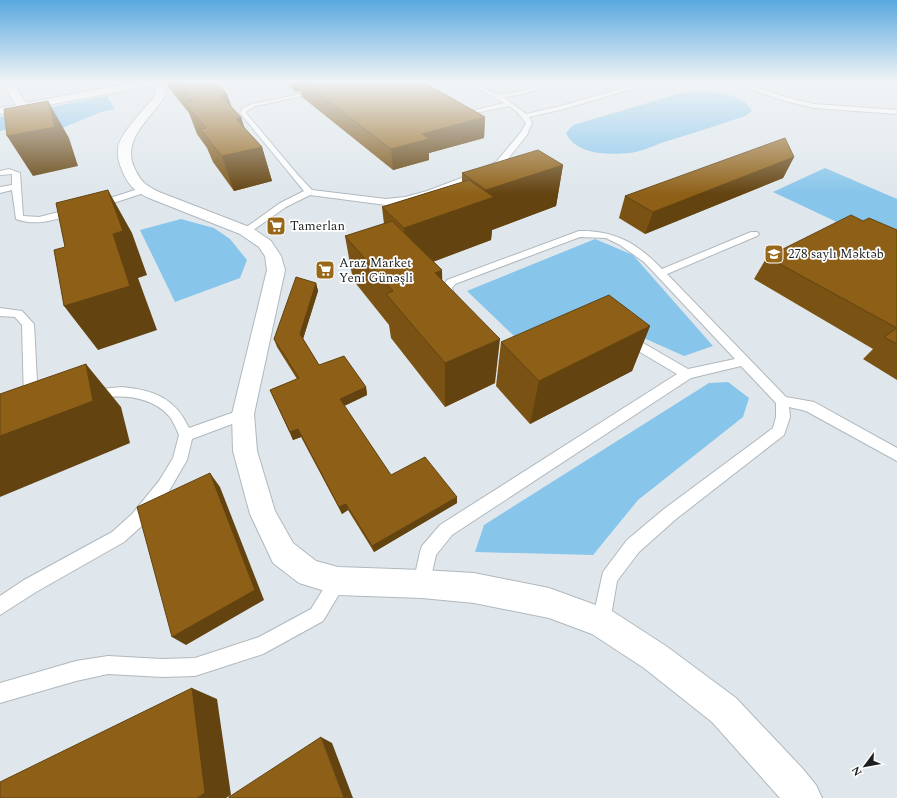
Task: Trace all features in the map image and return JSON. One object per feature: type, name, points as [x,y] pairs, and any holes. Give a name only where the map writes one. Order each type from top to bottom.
[{"type":"street","points":[[142,119],[130,135],[124,148],[125,162],[133,181],[154,196],[246,231],[265,244],[273,256],[276,270],[243,414],[245,451],[263,514],[283,553],[309,573],[338,581],[422,584],[474,588],[549,603],[600,622],[655,656],[724,710],[790,782],[802,798]]},
{"type":"lane","points":[[248,119],[294,176],[310,192]]},
{"type":"lane","points":[[246,231],[283,205],[310,192],[386,202],[406,200],[430,193],[483,173],[500,163],[524,133],[529,123],[527,119]]},
{"type":"lane","points":[[0,173],[16,173],[19,217],[26,221],[36,221],[144,190]]},
{"type":"lane","points":[[0,190],[16,187]]},
{"type":"lane","points":[[465,311],[449,294],[447,288],[451,282],[579,234],[595,232],[606,234],[623,242],[648,260],[662,273],[782,401],[809,406],[897,455]]},
{"type":"lane","points":[[662,273],[754,234]]},
{"type":"lane","points":[[0,312],[18,314],[28,324],[32,411]]},
{"type":"lane","points":[[617,333],[687,374]]},
{"type":"lane","points":[[422,584],[428,552],[446,530],[687,374],[744,361]]},
{"type":"lane","points":[[0,606],[30,586],[118,536],[138,519],[164,486],[180,460],[186,435],[172,409],[149,396],[127,391],[95,394],[81,398]]},
{"type":"lane","points":[[600,622],[609,578],[632,546],[670,514],[779,431],[783,417],[782,401]]},
{"type":"lane","points":[[186,435],[243,414]]},
{"type":"lane","points":[[0,693],[76,671],[108,665],[162,668],[195,667],[263,645],[317,614],[338,581]]},
{"type":"shaded area","points":[[0,119],[83,119],[55,131],[9,129],[0,131]]},
{"type":"shaded area","points":[[593,119],[735,119],[642,150],[629,153],[612,154],[585,150],[577,146],[566,133],[573,125]]},
{"type":"shaded area","points":[[825,168],[897,199],[897,245],[892,248],[773,192]]},
{"type":"shaded area","points":[[181,219],[214,228],[230,239],[247,260],[240,278],[175,302],[140,230]]},
{"type":"shaded area","points":[[595,239],[633,255],[713,346],[684,356],[588,313],[514,336],[467,291]]},
{"type":"shaded area","points":[[728,382],[749,398],[743,417],[638,500],[593,555],[475,552],[484,525],[709,383]]},
{"type":"building","points":[[5,119],[53,119],[55,127],[7,136]]},
{"type":"building","points":[[199,119],[236,119],[262,147],[222,156],[200,129],[206,128]]},
{"type":"building","points":[[352,119],[477,119],[422,134],[429,139],[391,149]]},
{"type":"building","points":[[785,138],[794,157],[653,212],[625,196]]},
{"type":"building","points":[[538,150],[563,165],[486,190],[462,173]]},
{"type":"building","points":[[469,180],[494,197],[404,228],[382,207]]},
{"type":"building","points":[[108,190],[123,231],[113,234],[130,286],[64,306],[54,250],[65,247],[56,203]]},
{"type":"building","points":[[851,215],[863,221],[869,218],[897,230],[897,328],[767,257]]},
{"type":"building","points":[[392,221],[442,270],[435,273],[500,339],[445,363],[386,294],[393,291],[345,236]]},
{"type":"building","points":[[296,277],[316,283],[300,334],[319,365],[344,356],[366,387],[340,399],[391,475],[425,457],[457,497],[372,546],[346,504],[339,507],[298,429],[290,432],[270,390],[299,378],[274,339]]},
{"type":"building","points":[[609,295],[650,326],[539,381],[501,342]]},
{"type":"building","points":[[897,328],[897,344],[884,337]]},
{"type":"building","points":[[86,364],[93,401],[0,436],[0,394]]},
{"type":"building","points":[[210,473],[255,590],[172,637],[137,507]]},
{"type":"building","points":[[192,688],[205,793],[197,798],[0,798],[0,782]]},
{"type":"building","points":[[321,737],[344,798],[229,798],[229,797]]},
{"type":"place","name":"Tamerlan","points":[[276,226]]},
{"type":"place","name":"278 saylı Məktəb","points":[[774,254]]},
{"type":"place","name":"Araz Market Yeni Günəşli","points":[[325,270]]}]
